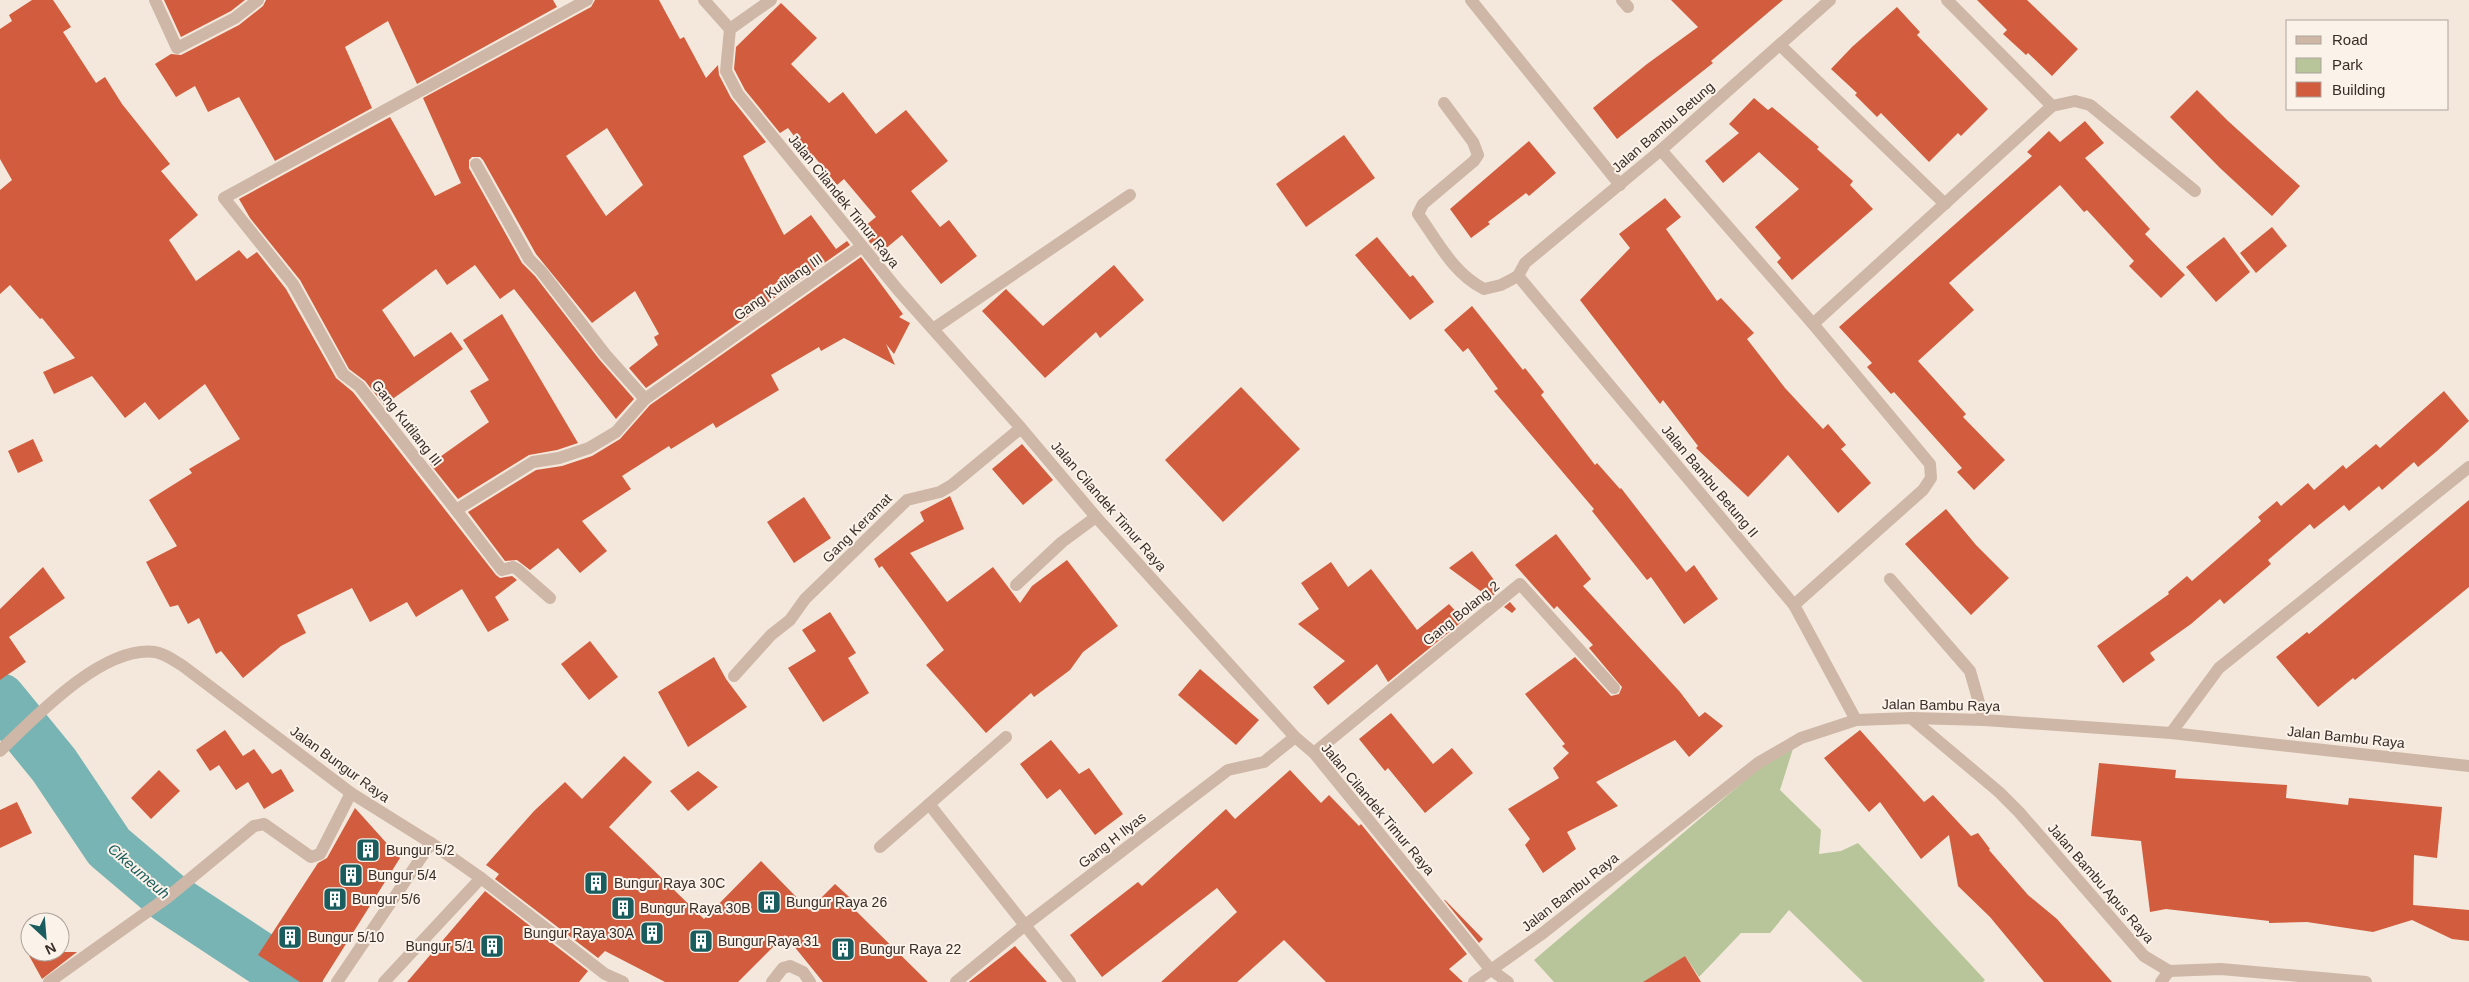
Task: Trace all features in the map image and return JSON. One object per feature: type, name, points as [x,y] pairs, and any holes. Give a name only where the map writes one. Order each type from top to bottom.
[{"type":"street","points":[[156,0],[177,48],[235,18],[258,0]]},
{"type":"street","name":"Gang Kutilang III","points":[[587,0],[224,198],[293,284],[342,374],[359,386],[456,510],[533,462],[559,458],[589,448],[616,432],[645,399],[861,247]]},
{"type":"street","points":[[704,0],[730,29],[771,0]]},
{"type":"street","points":[[1471,0],[1620,184]]},
{"type":"street","name":"Jalan Bambu Betung","points":[[1518,276],[1525,263],[1661,150],[1830,0]]},
{"type":"street","points":[[1947,0],[2052,106]]},
{"type":"street","name":"Jalan Cilandek Timur Raya","points":[[730,29],[726,52],[726,71],[738,94],[861,247],[1021,428],[1096,517],[1295,737],[1314,753],[1490,969],[1508,982]]},
{"type":"street","points":[[1780,45],[1945,204]]},
{"type":"street","points":[[1444,102],[1473,142],[1478,155],[1474,161],[1423,204],[1418,214],[1458,271],[1470,282],[1484,289],[1501,285],[1518,276]]},
{"type":"street","points":[[1813,324],[2052,106],[2069,102],[2090,105],[2195,191]]},
{"type":"street","points":[[1661,150],[1813,324],[1930,464],[1931,478],[1922,490],[1794,605]]},
{"type":"street","points":[[476,164],[528,259],[542,271],[605,354],[645,399]]},
{"type":"street","points":[[933,330],[1130,195]]},
{"type":"street","name":"Jalan Bambu Betung II","points":[[1518,276],[1794,605],[1856,720]]},
{"type":"street","name":"Gang Keramat","points":[[734,676],[771,635],[790,620],[805,599],[907,500],[940,492],[952,485],[1021,428]]},
{"type":"street","points":[[2171,733],[2219,668],[2469,467]]},
{"type":"street","points":[[456,510],[502,570],[513,567],[517,569],[550,598]]},
{"type":"street","points":[[1016,586],[1062,542],[1096,517]]},
{"type":"street","points":[[1890,579],[1970,671],[1984,720]]},
{"type":"street","name":"Gang Bolang 2","points":[[1314,753],[1520,584],[1614,688]]},
{"type":"street","name":"Jalan Bungur Raya","points":[[0,751],[35,717],[68,689],[105,664],[125,654],[142,651],[158,652],[183,666],[351,793],[431,843],[481,878],[601,978],[623,982]]},
{"type":"street","name":"Jalan Bambu Raya","points":[[1490,969],[1543,933],[1758,762],[1801,738],[1856,720],[1911,718],[1984,720],[2171,733],[2469,766]]},
{"type":"street","name":"Jalan Bambu Apus Raya","points":[[1911,718],[2000,792],[2144,956],[2169,971]]},
{"type":"street","points":[[880,847],[1006,737]]},
{"type":"street","name":"Gang H Ilyas","points":[[956,982],[1024,926],[1228,770],[1264,762],[1295,737]]},
{"type":"street","points":[[49,982],[168,897],[259,824],[264,824],[311,857],[320,854],[351,793]]},
{"type":"street","points":[[929,804],[1070,982]]},
{"type":"street","points":[[337,982],[431,843]]},
{"type":"street","points":[[384,982],[481,878]]},
{"type":"street","points":[[772,982],[783,968],[790,966],[803,972],[810,982]]},
{"type":"street","points":[[1474,982],[1490,969]]},
{"type":"street","points":[[2161,982],[2169,971],[2212,969],[2281,979],[2366,982]]},
{"type":"green space","points":[[1797,736],[1780,790],[1821,830],[1819,854],[1841,851],[1858,843],[1985,980],[1983,982],[1863,982],[1789,910],[1770,933],[1741,933],[1699,977],[1685,956],[1644,982],[1554,982],[1534,960]]},
{"type":"building","points":[[32,0],[53,0],[71,27],[63,32],[96,83],[105,77],[122,104],[170,164],[161,171],[198,215],[169,240],[196,281],[239,250],[247,259],[257,252],[286,289],[336,378],[353,392],[496,575],[500,578],[512,576],[517,580],[495,597],[509,620],[488,632],[462,589],[416,617],[407,602],[370,622],[352,588],[297,615],[306,633],[281,646],[243,678],[221,651],[216,654],[199,618],[188,624],[178,605],[170,607],[146,562],[177,546],[149,500],[192,473],[189,469],[240,439],[205,384],[159,420],[145,402],[125,418],[92,376],[54,394],[43,372],[75,358],[42,318],[40,319],[10,285],[0,294],[0,190],[12,180],[0,159],[0,29],[12,21],[9,15]]},
{"type":"building","points":[[164,0],[245,0],[231,11],[181,37]]},
{"type":"building","points":[[266,0],[553,0],[557,7],[417,84],[388,21],[345,47],[372,108],[275,161],[239,97],[208,112],[195,86],[176,97],[155,64],[171,54],[181,55],[239,25],[263,6]]},
{"type":"building","points":[[595,0],[659,0],[680,39],[684,37],[706,78],[718,65],[719,75],[731,98],[766,142],[743,156],[784,235],[811,215],[836,249],[847,241],[850,245],[646,388],[629,368],[658,345],[654,337],[659,334],[635,291],[592,323],[536,254],[483,160],[480,157],[472,157],[469,160],[469,168],[522,263],[535,276],[599,359],[634,399],[616,419],[514,289],[500,299],[475,265],[447,285],[436,269],[382,310],[414,357],[451,332],[463,349],[384,405],[365,381],[349,369],[300,280],[250,218],[239,199],[390,117],[435,196],[461,183],[423,98],[591,7]],"holes":[[[607,128],[643,185],[606,216],[566,156]]]},
{"type":"building","points":[[1671,0],[1783,0],[1711,61],[1713,63],[1617,139],[1593,108],[1647,64],[1698,27]]},
{"type":"building","points":[[1977,0],[2027,0],[2078,49],[2052,76],[2028,53],[2026,55],[2003,34],[2007,30]]},
{"type":"building","points":[[781,3],[817,38],[791,64],[829,103],[843,92],[876,134],[906,110],[948,161],[911,191],[940,227],[949,220],[977,256],[941,284],[902,235],[879,254],[860,230],[876,217],[844,179],[837,185],[813,155],[810,157],[788,128],[780,133],[745,90],[734,69],[736,47]]},
{"type":"building","points":[[1897,7],[1920,32],[1917,35],[1988,109],[1961,136],[1958,133],[1929,162],[1881,113],[1877,117],[1855,95],[1857,93],[1831,69],[1852,47]]},
{"type":"building","points":[[2197,90],[2228,121],[2300,186],[2272,216],[2220,168],[2170,117]]},
{"type":"building","points":[[1754,98],[1768,110],[1772,107],[1819,147],[1817,149],[1853,181],[1850,185],[1873,209],[1792,280],[1777,262],[1781,258],[1755,227],[1799,189],[1759,152],[1723,183],[1705,161],[1739,133],[1729,124]]},
{"type":"building","points":[[2085,121],[2104,143],[2085,158],[2150,229],[2145,234],[2185,275],[2161,298],[2129,266],[2134,261],[2087,210],[2084,212],[2060,185],[1949,283],[1974,310],[1918,361],[1966,414],[1963,417],[2005,460],[1974,490],[1957,472],[1962,468],[1894,392],[1891,394],[1867,367],[1872,363],[1839,327],[2032,156],[2027,152],[2049,131],[2060,142]]},
{"type":"building","points":[[1344,135],[1375,178],[1306,227],[1276,184]]},
{"type":"building","points":[[1529,141],[1556,173],[1529,196],[1526,193],[1488,222],[1490,224],[1471,238],[1450,209]]},
{"type":"building","points":[[1665,198],[1681,217],[1666,229],[1717,301],[1721,298],[1754,333],[1747,339],[1785,388],[1823,429],[1828,424],[1846,445],[1841,449],[1871,483],[1838,513],[1788,455],[1748,497],[1696,448],[1698,446],[1663,400],[1660,404],[1580,300],[1630,248],[1619,234]]},
{"type":"building","points":[[2272,227],[2287,246],[2256,273],[2240,253]]},
{"type":"building","points":[[1377,237],[1410,277],[1413,275],[1434,302],[1410,320],[1355,255]]},
{"type":"building","points":[[2224,237],[2250,272],[2216,302],[2186,267]]},
{"type":"building","points":[[861,257],[903,314],[899,317],[910,323],[894,354],[886,344],[895,365],[844,338],[821,351],[819,347],[771,375],[779,390],[716,428],[713,423],[671,449],[669,446],[622,476],[631,489],[582,521],[607,551],[580,573],[558,548],[530,570],[517,560],[505,561],[468,512],[536,470],[562,466],[592,456],[620,439],[650,405]]},
{"type":"building","points":[[1114,265],[1144,300],[1100,338],[1096,332],[1045,378],[982,311],[1006,289],[1043,326]]},
{"type":"building","points":[[1472,306],[1523,370],[1525,368],[1544,392],[1541,395],[1595,465],[1597,463],[1621,488],[1686,572],[1694,565],[1718,599],[1684,624],[1651,577],[1647,580],[1592,511],[1594,509],[1494,391],[1498,389],[1468,348],[1463,352],[1444,330]]},
{"type":"building","points":[[502,314],[578,443],[557,450],[529,455],[458,499],[430,464],[489,422],[470,391],[489,380],[463,340]]},
{"type":"building","points":[[1241,387],[1300,449],[1223,522],[1165,460]]},
{"type":"building","points":[[2444,391],[2469,421],[2437,451],[2418,467],[2414,462],[2382,490],[2379,486],[2349,511],[2344,505],[2314,529],[2310,524],[2268,560],[2271,564],[2224,604],[2220,599],[2191,624],[2150,653],[2155,660],[2123,683],[2097,646],[2169,594],[2168,592],[2187,576],[2192,581],[2261,521],[2258,517],[2277,501],[2281,506],[2308,483],[2314,490],[2343,465],[2346,469],[2376,444],[2380,448]]},
{"type":"building","points":[[33,439],[43,461],[18,473],[8,451]]},
{"type":"building","points":[[1022,444],[1053,480],[1023,505],[992,469]]},
{"type":"building","points":[[950,496],[964,529],[910,553],[947,602],[993,567],[1020,603],[1032,586],[1067,560],[1118,626],[1083,652],[1070,670],[1034,697],[1031,693],[986,733],[926,665],[944,650],[882,566],[879,568],[874,559],[924,521],[920,512]]},
{"type":"building","points":[[804,497],[831,538],[794,563],[767,522]]},
{"type":"building","points":[[2469,500],[2469,587],[2355,680],[2353,678],[2318,707],[2276,657],[2307,632],[2309,634]]},
{"type":"building","points":[[1946,509],[1976,545],[2009,578],[1971,615],[1905,544]]},
{"type":"building","points":[[1556,534],[1591,579],[1583,586],[1680,692],[1699,717],[1705,712],[1723,726],[1689,757],[1675,740],[1596,782],[1618,806],[1567,832],[1576,849],[1543,873],[1525,845],[1530,839],[1508,809],[1559,778],[1553,768],[1569,753],[1562,746],[1565,744],[1525,694],[1575,657],[1611,696],[1619,694],[1622,687],[1589,648],[1593,645],[1557,606],[1554,609],[1515,565]]},
{"type":"building","points":[[1472,551],[1501,589],[1490,598],[1449,568]]},
{"type":"building","points":[[1331,562],[1348,587],[1371,569],[1417,630],[1449,604],[1464,620],[1388,682],[1377,664],[1328,705],[1313,687],[1345,661],[1298,624],[1319,609],[1301,583]]},
{"type":"building","points":[[43,567],[65,598],[9,637],[26,662],[0,680],[0,609]]},
{"type":"building","points":[[1510,602],[1516,609],[1512,613],[1504,607]]},
{"type":"building","points":[[830,612],[856,653],[848,658],[869,693],[823,722],[788,668],[816,651],[802,630]]},
{"type":"building","points":[[590,641],[618,677],[589,700],[561,664]]},
{"type":"building","points":[[714,657],[726,679],[747,707],[688,747],[658,692]]},
{"type":"building","points":[[1200,669],[1259,720],[1236,745],[1178,695]]},
{"type":"building","points":[[1391,713],[1433,764],[1452,748],[1473,773],[1425,813],[1388,768],[1385,771],[1359,739]]},
{"type":"building","points":[[225,730],[243,756],[254,749],[272,774],[281,769],[294,791],[264,809],[248,782],[236,790],[219,765],[210,771],[196,750]]},
{"type":"building","points":[[1860,730],[1924,802],[1933,795],[1971,836],[1978,833],[1989,850],[2028,895],[2057,919],[2112,982],[2044,982],[1990,917],[1958,886],[1949,835],[1921,859],[1880,802],[1869,812],[1824,758]]},
{"type":"building","points":[[1051,740],[1079,774],[1089,768],[1123,814],[1095,835],[1060,789],[1047,799],[1020,764]]},
{"type":"building","points":[[624,756],[652,782],[609,827],[704,919],[761,861],[809,910],[835,884],[858,905],[854,909],[928,982],[823,982],[785,935],[738,982],[665,982],[605,951],[598,958],[495,879],[499,874],[486,865],[534,811],[565,782],[582,799]]},
{"type":"building","points":[[2099,763],[2176,770],[2175,778],[2287,785],[2286,798],[2348,805],[2349,798],[2442,807],[2437,858],[2414,855],[2413,905],[2469,910],[2469,941],[2452,939],[2412,920],[2373,932],[2307,922],[2269,923],[2269,921],[2166,909],[2150,912],[2141,841],[2091,836]]},
{"type":"building","points":[[159,770],[180,791],[151,819],[131,798]]},
{"type":"building","points":[[1290,770],[1321,803],[1329,795],[1359,826],[1361,824],[1467,954],[1449,969],[1463,982],[1326,982],[1284,940],[1237,982],[1161,982],[1237,912],[1217,888],[1102,977],[1070,935],[1138,882],[1142,886],[1226,809],[1235,819]]},
{"type":"building","points":[[698,771],[718,787],[688,811],[670,791]]},
{"type":"building","points":[[17,802],[32,833],[0,848],[0,810]]},
{"type":"building","points":[[355,808],[400,858],[322,982],[300,982],[258,955],[318,863],[327,858]]},
{"type":"building","points":[[485,891],[588,971],[579,982],[407,982]]},
{"type":"building","points":[[1444,900],[1483,939],[1479,943]]},
{"type":"building","points":[[1015,946],[1047,982],[969,982],[970,981]]},
{"type":"building","points":[[70,952],[77,952],[70,957]]},
{"type":"building","points":[[1685,956],[1701,982],[1643,982]]},
{"type":"building","points":[[33,962],[64,962],[42,979]]},
{"type":"waterway","name":"Cikeumeuh","points":[[0,699],[54,765],[109,847],[168,897],[297,982]]},
{"type":"place","name":"Bungur 5/2","points":[[368,850]]},
{"type":"place","name":"Bungur 5/4","points":[[351,875]]},
{"type":"place","name":"Bungur Raya 30C","points":[[596,883]]},
{"type":"place","name":"Bungur 5/6","points":[[335,899]]},
{"type":"place","name":"Bungur Raya 26","points":[[769,902]]},
{"type":"place","name":"Bungur Raya 30B","points":[[623,908]]},
{"type":"place","name":"Bungur Raya 30A","points":[[652,933]]},
{"type":"place","name":"Bungur 5/10","points":[[290,937]]},
{"type":"place","name":"Bungur Raya 31","points":[[701,941]]},
{"type":"place","name":"Bungur 5/1","points":[[492,946]]},
{"type":"place","name":"Bungur Raya 22","points":[[843,949]]}]
